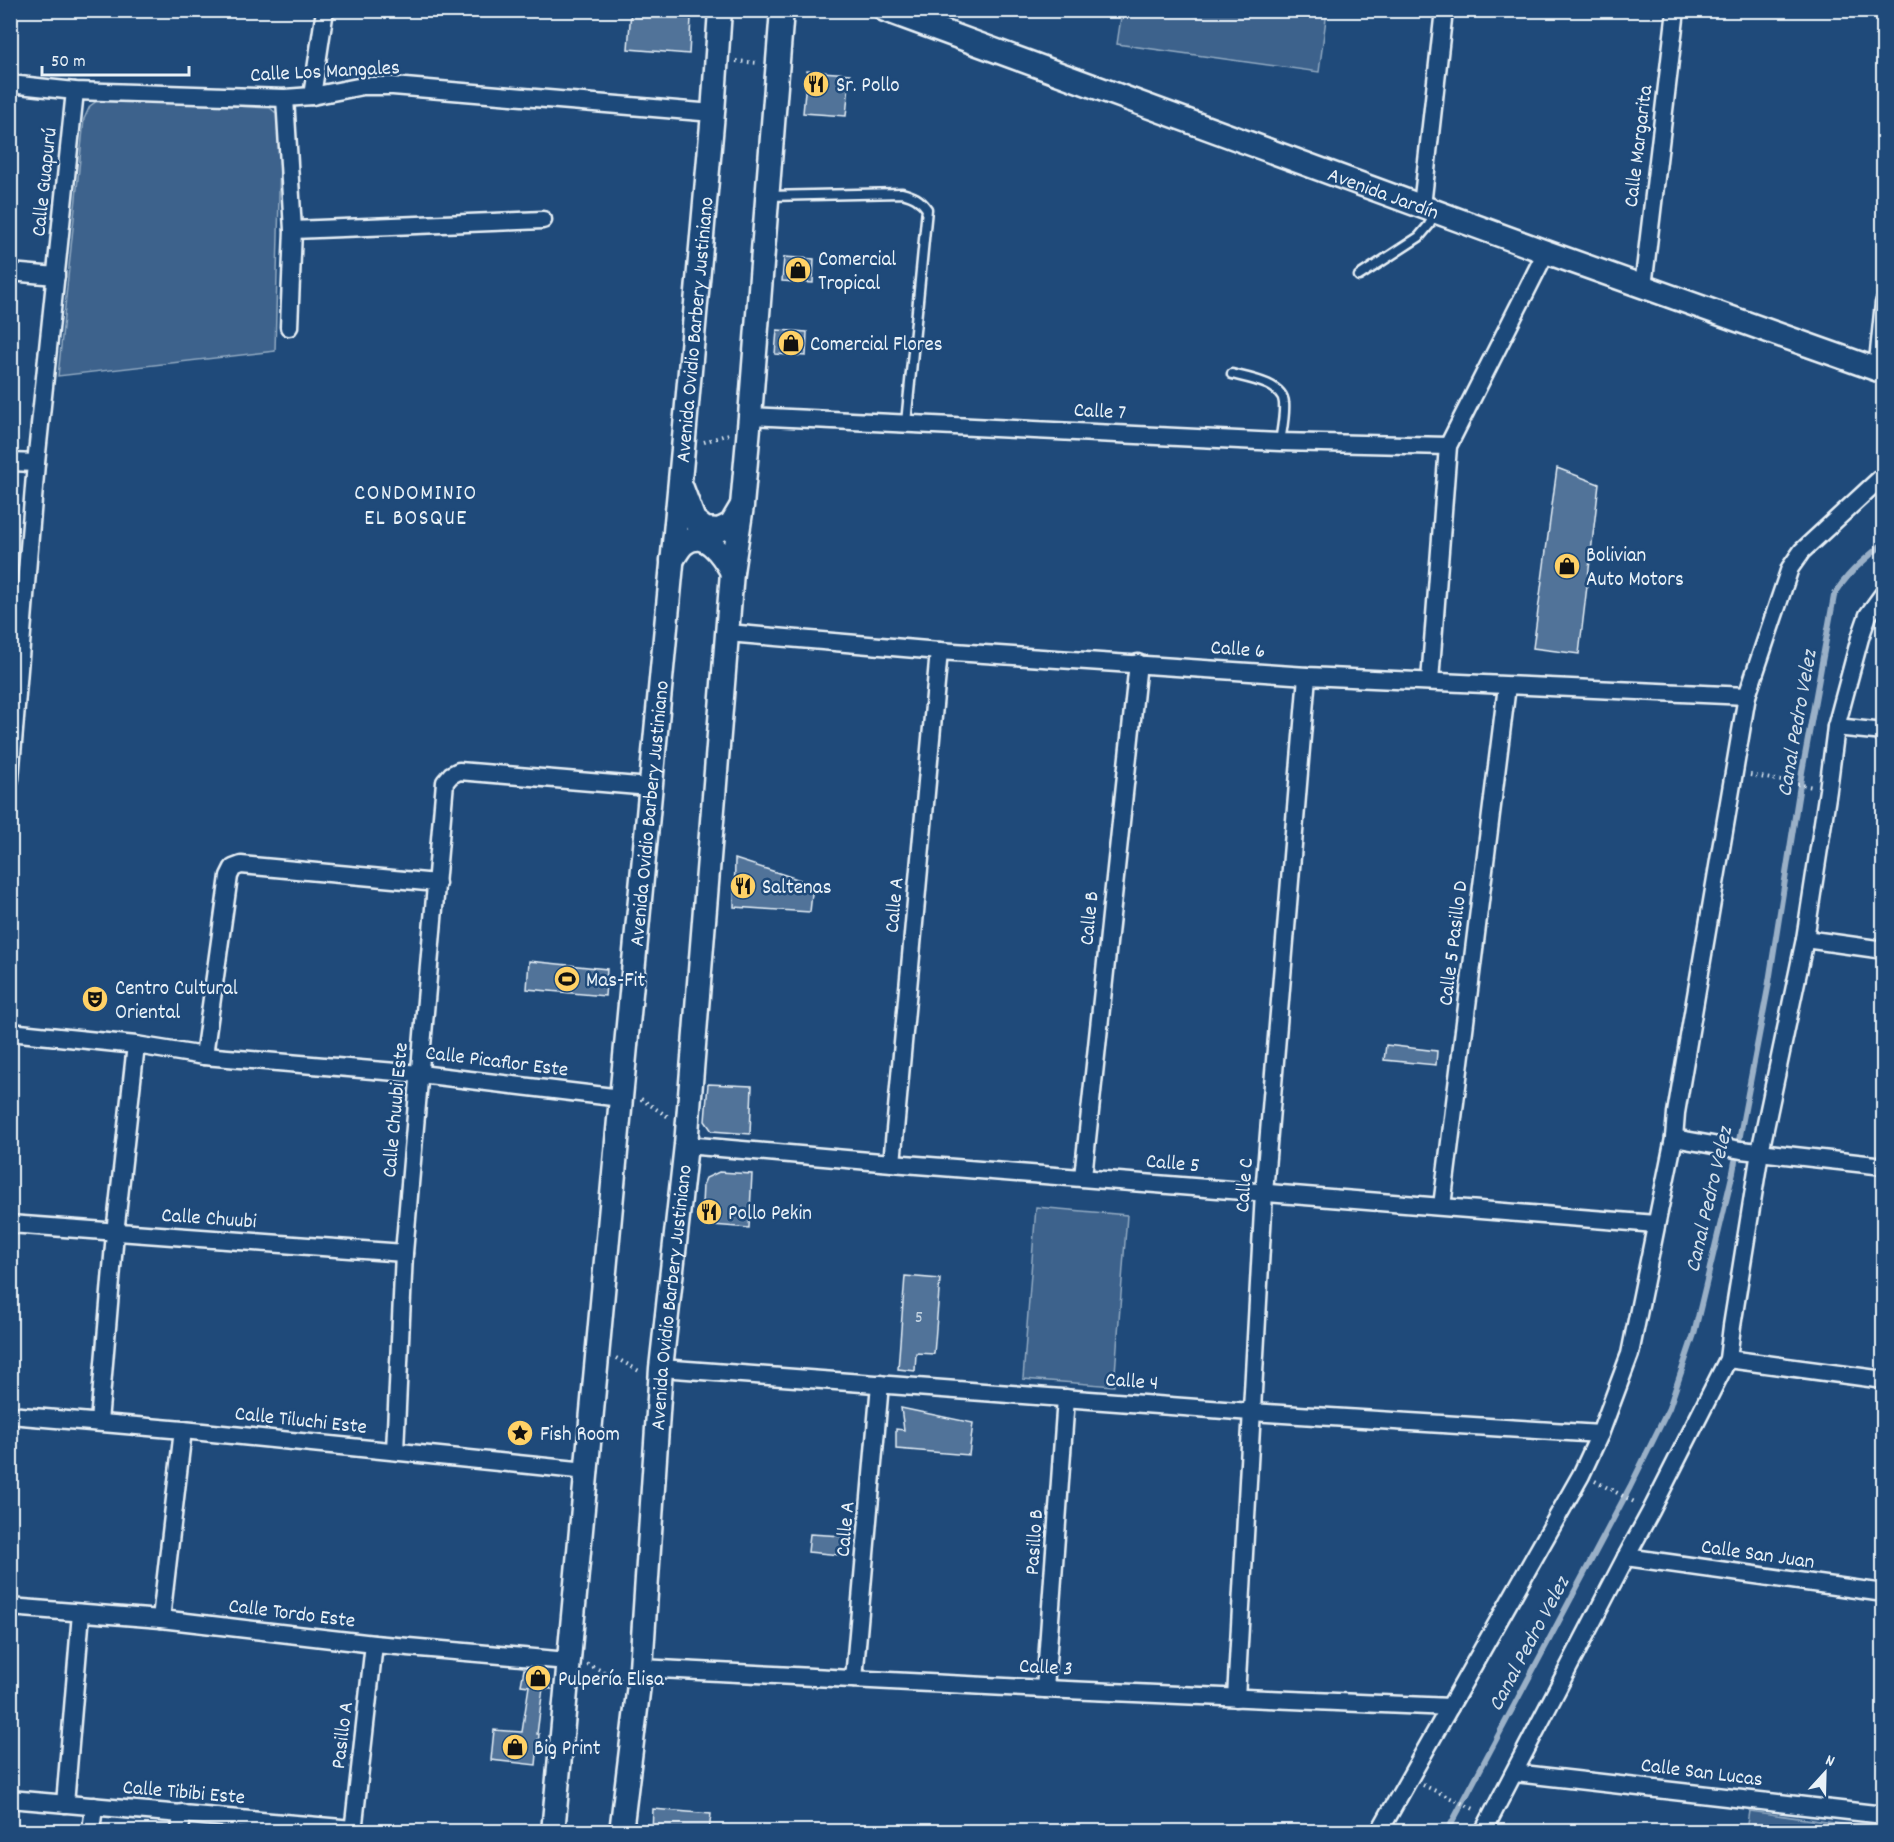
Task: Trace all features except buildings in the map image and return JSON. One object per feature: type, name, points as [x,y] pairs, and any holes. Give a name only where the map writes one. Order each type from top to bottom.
[{"type":"main road","name":"Avenida Ovidio Barbery Justiniano","points":[[553,1832],[683,449],[720,10]]},
{"type":"main road","name":"Avenida Ovidio Barbery Justiniano","points":[[621,1832],[640,1678],[661,1375],[687,1137],[732,572],[742,506],[750,422],[782,10]]},
{"type":"main road","name":"Avenida Jardín","points":[[885,10],[1546,252],[1880,371]]},
{"type":"main road","points":[[680,480],[694,520],[705,529],[719,530],[731,524],[742,506]]},
{"type":"main road","points":[[672,560],[683,545],[692,539],[704,540],[714,546],[723,556],[732,572]]},
{"type":"street","points":[[312,96],[325,10]]},
{"type":"street","points":[[1430,209],[1444,10]]},
{"type":"street","name":"Calle Margarita","points":[[1643,287],[1676,10]]},
{"type":"street","name":"Calle Los Mangales","points":[[10,84],[75,91],[285,98],[312,96],[363,86],[393,86],[713,113]]},
{"type":"street","name":"Calle Guapurú","points":[[10,779],[36,463],[75,91]]},
{"type":"street","points":[[285,98],[293,230],[289,327]]},
{"type":"street","points":[[293,230],[543,220]]},
{"type":"street","points":[[1430,681],[1448,446],[1546,252]]},
{"type":"street","points":[[10,272],[56,276]]},
{"type":"street","points":[[1880,371],[1884,303]]},
{"type":"street","name":"Calle 7","points":[[750,422],[906,423],[1280,441],[1448,446]]},
{"type":"street","points":[[10,462],[36,463]]},
{"type":"street","points":[[1379,1832],[1581,1475],[1600,1434],[1630,1354],[1674,1138],[1678,1101],[1747,696],[1790,568],[1802,551],[1884,475]]},
{"type":"street","points":[[1483,1832],[1728,1359],[1760,1152],[1805,939],[1836,727],[1851,666],[1868,615],[1884,593]]},
{"type":"street","name":"Calle 6","points":[[728,633],[939,651],[1307,676],[1747,696]]},
{"type":"street","name":"Calle A","points":[[892,1163],[939,651]]},
{"type":"street","name":"Calle B","points":[[1083,1177],[1138,663]]},
{"type":"street","name":"Calle C","points":[[1236,1698],[1264,1193],[1307,676]]},
{"type":"street","name":"Calle 5 Pasillo D","points":[[1442,1206],[1507,686]]},
{"type":"street","points":[[1836,727],[1884,732]]},
{"type":"street","name":"Calle Chuubi Este","points":[[395,1451],[404,1253],[445,782],[459,771],[650,787]]},
{"type":"street","points":[[204,1056],[229,876],[233,868],[241,866],[437,883]]},
{"type":"street","points":[[1805,939],[1884,950]]},
{"type":"street","name":"Calle Picaflor Este","points":[[10,1032],[204,1056],[621,1092]]},
{"type":"street","points":[[99,1422],[136,1046]]},
{"type":"street","name":"Calle 5","points":[[687,1137],[892,1163],[1656,1224]]},
{"type":"street","points":[[1674,1138],[1741,1150],[1884,1166]]},
{"type":"street","name":"Calle Chuubi","points":[[10,1224],[404,1253]]},
{"type":"street","points":[[1728,1359],[1884,1380]]},
{"type":"street","name":"Calle 4","points":[[661,1375],[880,1384],[1251,1412],[1600,1434]]},
{"type":"street","name":"Calle A","points":[[854,1679],[880,1384]]},
{"type":"street","name":"Pasillo B","points":[[1045,1689],[1066,1398]]},
{"type":"street","name":"Calle Tiluchi Este","points":[[10,1415],[587,1471]]},
{"type":"street","points":[[161,1619],[183,1430]]},
{"type":"street","name":"Calle San Juan","points":[[1626,1557],[1884,1593]]},
{"type":"street","name":"Calle Tordo Este","points":[[10,1607],[161,1619],[374,1644],[568,1658]]},
{"type":"street","points":[[65,1804],[81,1613]]},
{"type":"street","name":"Pasillo A","points":[[353,1830],[374,1644]]},
{"type":"street","name":"Calle 3","points":[[640,1678],[854,1679],[1450,1707]]},
{"type":"street","name":"Calle San Lucas","points":[[1515,1773],[1884,1815]]},
{"type":"street","name":"Calle Tibibi Este","points":[[10,1799],[353,1830]]},
{"type":"street","points":[[91,1832],[94,1806]]},
{"type":"street","points":[[180,1832],[182,1813]]},
{"type":"lane","points":[[767,196],[902,193],[915,197],[927,209],[906,423]]},
{"type":"lane","points":[[1359,276],[1419,237],[1429,225],[1430,209]]},
{"type":"lane","points":[[1232,374],[1259,381],[1277,389],[1283,396],[1285,404],[1280,441]]},
{"type":"path","points":[[717,59],[778,65]]},
{"type":"path","points":[[683,449],[750,422]]},
{"type":"path","points":[[1771,779],[1816,788]]},
{"type":"path","points":[[621,1092],[687,1137]]},
{"type":"path","points":[[598,1348],[661,1375]]},
{"type":"path","points":[[1591,1479],[1641,1506]]},
{"type":"path","points":[[568,1658],[640,1678]]},
{"type":"path","points":[[1428,1787],[1478,1811]]},
{"type":"shaded area","points":[[1122,11],[1327,11],[1319,72],[1117,44]]},
{"type":"shaded area","points":[[101,98],[270,108],[281,120],[275,351],[58,376],[84,119],[90,106]]},
{"type":"shaded area","points":[[1036,1207],[1127,1215],[1114,1386],[1023,1379]]},
{"type":"shaded area","points":[[1749,1811],[1883,1830],[1883,1831],[1746,1831]]},
{"type":"waterway","name":"Canal Pedro Velez","points":[[1447,1832],[1630,1487],[1669,1408],[1694,1334],[1733,1172],[1768,988],[1802,772],[1834,596],[1850,574],[1884,543]]},
{"type":"place","name":"Sr. Pollo","points":[[816,84]]},
{"type":"place","name":"Comercial Tropical","points":[[798,270]]},
{"type":"place","name":"Comercial Flores","points":[[791,343]]},
{"type":"place","name":"Bolivian Auto Motors","points":[[1567,566]]},
{"type":"place","name":"Saltenas","points":[[743,886]]},
{"type":"place","name":"Mas-Fit","points":[[567,979]]},
{"type":"place","name":"Centro Cultural Oriental","points":[[95,999]]},
{"type":"place","name":"Pollo Pekin","points":[[709,1212]]},
{"type":"place","name":"Fish Room","points":[[520,1433]]},
{"type":"place","name":"Pulpería Elisa","points":[[538,1678]]},
{"type":"place","name":"Big Print","points":[[515,1747]]},
{"type":"district","name":"CONDOMINIO EL BOSQUE","points":[[416,504]]}]
